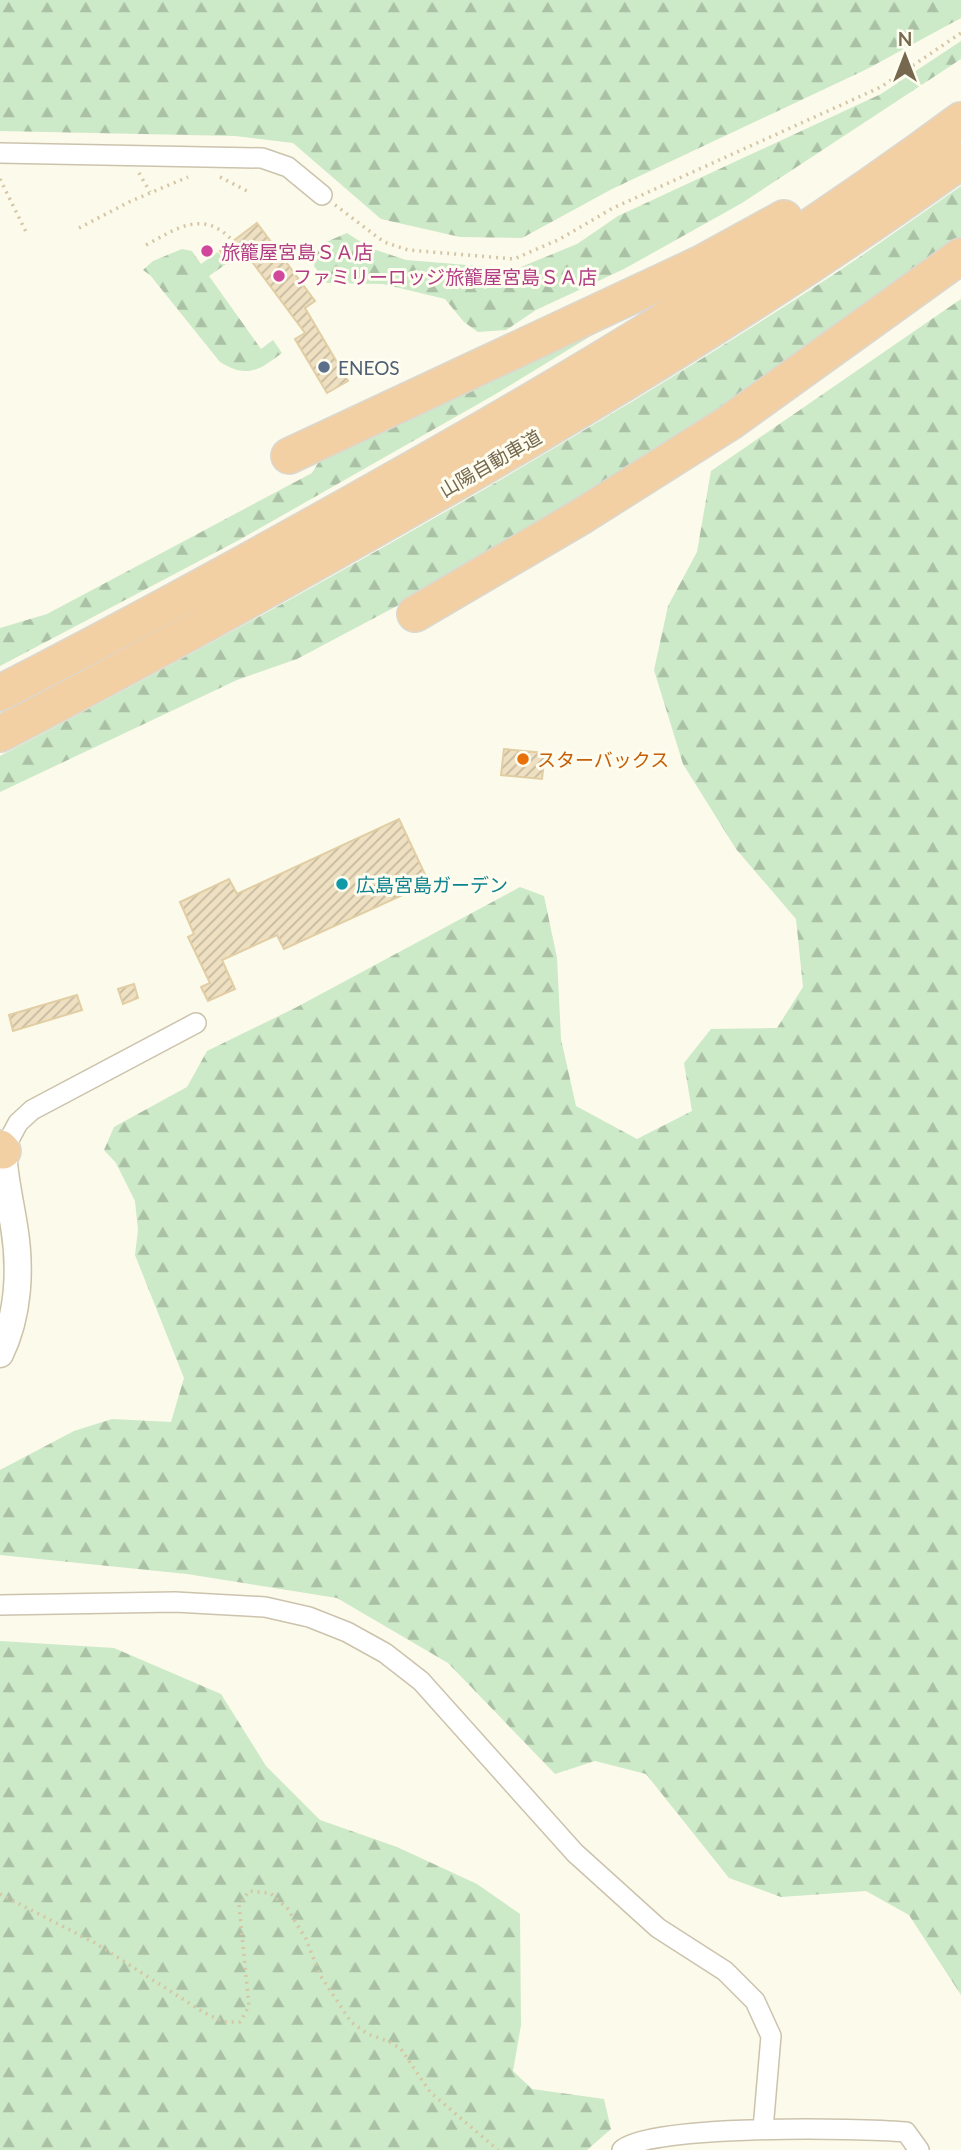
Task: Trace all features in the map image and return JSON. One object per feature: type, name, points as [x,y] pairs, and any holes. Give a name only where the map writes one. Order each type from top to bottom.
[{"type":"highway","points":[[289,456],[702,263],[783,219],[961,102]]},
{"type":"highway","name":"山陽自動車道","points":[[0,693],[273,547],[515,411],[714,289],[911,158],[961,120]]},
{"type":"highway","name":"山陽自動車道","points":[[0,734],[293,576],[534,438],[731,317],[961,161]]},
{"type":"highway","points":[[415,614],[582,516],[729,423],[961,256]]},
{"type":"street","points":[[0,153],[262,158],[288,167],[322,195]]},
{"type":"street","points":[[0,1354],[17,1297],[18,1265],[5,1202],[1,1149],[18,1123],[32,1110],[196,1023]]},
{"type":"street","points":[[0,1605],[175,1602],[265,1607],[309,1617],[347,1632],[386,1653],[421,1681],[575,1853],[658,1928],[725,1971],[755,2001],[771,2036],[763,2129]]},
{"type":"street","points":[[622,2150],[628,2144],[650,2137],[763,2129],[877,2129],[906,2132],[919,2150]]},
{"type":"path","points":[[322,195],[384,242],[408,250],[514,259],[561,239],[613,208],[881,87],[961,33]]},
{"type":"path","points":[[79,228],[170,182],[194,175]]},
{"type":"path","points":[[208,176],[221,177],[251,193]]},
{"type":"path","points":[[0,179],[27,234]]},
{"type":"path","points":[[146,245],[190,224],[205,223],[215,226],[233,241]]},
{"type":"path","points":[[0,1894],[95,1943],[203,2012],[224,2022],[240,2022],[249,2006],[239,1905],[249,1891],[270,1893],[287,1908],[306,1939],[320,1975],[351,2022],[368,2034],[401,2049],[430,2092],[498,2150]]},
{"type":"green space","points":[[0,0],[961,0],[961,18],[867,69],[612,189],[522,238],[460,237],[381,219],[293,143],[235,136],[0,131]]},
{"type":"green space","points":[[961,41],[961,59],[742,203],[624,269],[536,310],[506,330],[478,332],[464,322],[445,299],[383,284],[327,283],[314,266],[319,245],[347,233],[370,248],[406,260],[516,269],[577,244],[618,216],[881,94]]},
{"type":"green space","points":[[961,186],[961,244],[650,461],[395,607],[297,659],[237,680],[0,792],[0,756],[310,589],[513,472],[813,288]]},
{"type":"green space","points":[[182,249],[192,251],[201,264],[218,252],[226,264],[209,276],[261,349],[273,340],[282,353],[253,370],[238,370],[220,362],[150,275],[143,270],[153,261]]},
{"type":"green space","points":[[961,299],[961,1995],[909,1915],[866,1891],[781,1897],[729,1878],[646,1774],[595,1761],[555,1774],[448,1663],[337,1598],[187,1574],[0,1555],[0,1470],[74,1431],[112,1419],[171,1422],[184,1378],[135,1255],[138,1230],[135,1201],[116,1163],[104,1150],[114,1127],[187,1087],[207,1051],[295,1008],[520,887],[544,896],[557,958],[561,1039],[576,1106],[637,1139],[692,1111],[684,1063],[711,1029],[777,1028],[803,987],[796,919],[736,849],[683,764],[654,670],[668,606],[697,552],[711,471]]},
{"type":"green space","points":[[595,324],[599,331],[494,395],[489,383],[476,380]]},
{"type":"green space","points":[[476,380],[489,383],[494,395],[239,540],[0,666],[0,628],[47,614],[312,473],[324,453]]},
{"type":"green space","points":[[0,1641],[114,1648],[221,1694],[266,1766],[320,1820],[397,1847],[477,1884],[520,1914],[521,2025],[513,2071],[532,2089],[604,2099],[611,2129],[587,2150],[0,2150]]},
{"type":"building","points":[[257,223],[315,301],[305,308],[348,381],[327,393],[295,339],[305,333],[244,251],[228,263],[220,251]]},
{"type":"building","points":[[504,749],[545,753],[542,779],[501,775]]},
{"type":"building","name":"広島宮島ガーデン","points":[[399,819],[429,883],[284,949],[277,935],[222,960],[235,989],[208,1001],[201,987],[210,983],[188,937],[194,934],[180,902],[229,879],[237,894]]},
{"type":"building","points":[[134,984],[138,998],[123,1004],[118,989]]},
{"type":"building","points":[[77,995],[82,1010],[13,1031],[9,1015]]},
{"type":"place","name":"旅籠屋宮島ＳＡ店","points":[[207,251]]},
{"type":"place","name":"ファミリーロッジ旅籠屋宮島ＳＡ店","points":[[279,276]]},
{"type":"place","name":"ENEOS","points":[[324,367]]},
{"type":"place","name":"スターバックス","points":[[523,759]]},
{"type":"place","name":"広島宮島ガーデン","points":[[342,884]]}]
